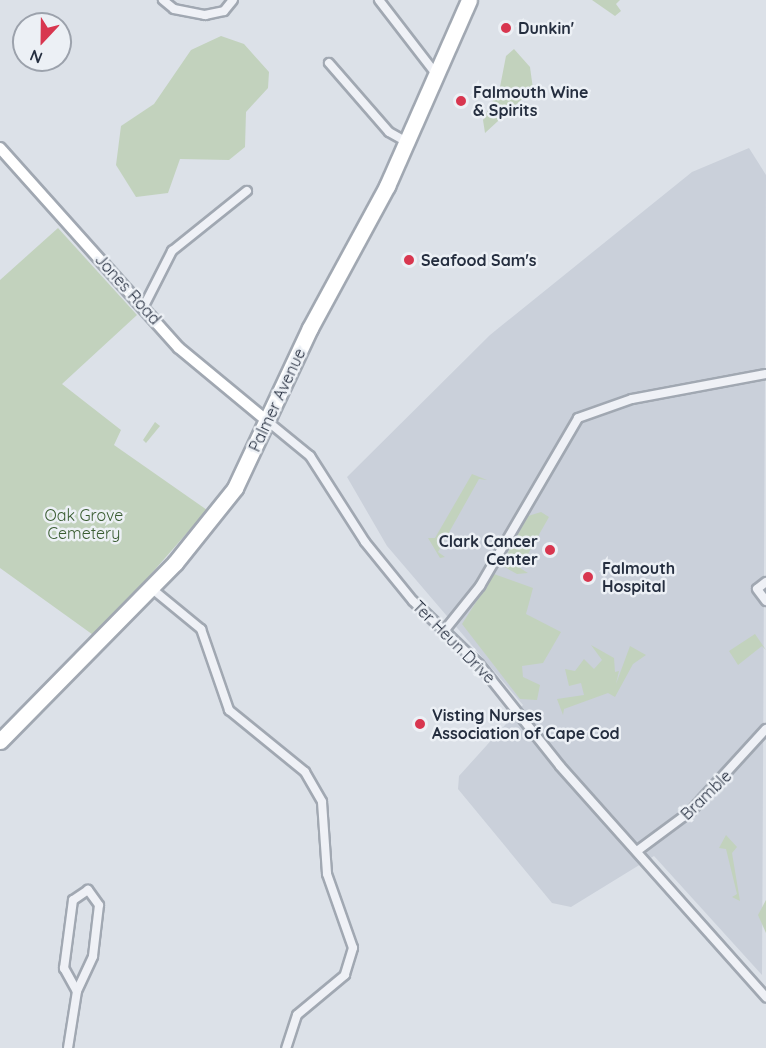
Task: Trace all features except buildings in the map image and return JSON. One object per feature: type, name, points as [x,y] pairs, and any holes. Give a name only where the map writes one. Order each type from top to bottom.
[{"type":"highway","name":"Palmer Avenue","points":[[0,741],[151,588],[220,512],[407,142],[469,0]]},
{"type":"main road","name":"Jones Road","points":[[0,147],[192,361],[266,420]]},
{"type":"street","points":[[163,0],[174,9],[205,15],[232,3]]},
{"type":"street","points":[[379,0],[436,74]]},
{"type":"street","points":[[329,63],[389,132],[407,142]]},
{"type":"street","points":[[144,306],[172,251],[247,191]]},
{"type":"street","points":[[444,631],[480,586],[574,421],[598,408],[766,374]]},
{"type":"street","name":"Ter Heun Drive","points":[[266,420],[310,456],[379,561],[444,631],[479,664],[637,851],[766,997]]},
{"type":"street","points":[[766,582],[757,589],[766,601]]},
{"type":"street","points":[[151,588],[201,629],[229,710],[305,772],[322,802],[327,874],[353,948],[345,975],[297,1015],[286,1048]]},
{"type":"street","name":"Bramble","points":[[637,851],[691,811],[766,729]]},
{"type":"street","points":[[68,1048],[77,991],[89,975],[95,946],[99,905],[88,890],[75,896],[64,968],[77,991]]},
{"type":"shaded area","name":"Falmouth Hospital","points":[[749,148],[766,175],[762,975],[654,856],[571,907],[552,903],[458,789],[459,776],[523,705],[387,546],[347,477],[490,335],[692,172]]},
{"type":"green space","points":[[592,0],[620,0],[616,4],[621,11],[615,16]]},
{"type":"green space","points":[[221,36],[244,44],[269,72],[268,88],[246,112],[245,147],[229,160],[180,159],[168,193],[136,197],[116,165],[121,126],[154,104],[191,50]]},
{"type":"green space","points":[[514,49],[530,67],[533,89],[485,133],[483,120],[500,87],[506,56]]},
{"type":"green space","name":"Oak Grove Cemetery","points":[[58,228],[137,315],[62,384],[121,430],[114,445],[207,510],[96,637],[0,568],[0,280]]},
{"type":"green space","points":[[155,422],[160,426],[146,443],[143,440]]},
{"type":"green space","points":[[472,474],[487,480],[479,479],[438,552],[445,557],[440,558],[428,538],[435,538]]},
{"type":"green space","points":[[541,512],[549,517],[520,568],[528,573],[517,574],[501,565],[528,516]]},
{"type":"green space","points":[[494,574],[533,588],[526,614],[561,632],[543,663],[522,666],[523,677],[540,685],[537,700],[520,699],[462,624]]},
{"type":"green space","points":[[755,634],[766,650],[762,646],[738,665],[729,651]]},
{"type":"green space","points":[[591,645],[614,658],[615,672],[619,671],[616,684],[630,646],[646,655],[633,664],[615,697],[608,693],[564,709],[563,715],[557,699],[584,695],[581,683],[569,686],[565,669],[575,671],[584,659],[594,669],[602,660]]},
{"type":"green space","points":[[726,835],[737,847],[732,853],[740,901],[732,897],[737,894],[726,849],[719,848]]},
{"type":"green space","points":[[766,900],[766,933],[758,915]]},
{"type":"place","name":"Dunkin'","points":[[506,28]]},
{"type":"place","name":"Falmouth Wine & Spirits","points":[[461,101]]},
{"type":"place","name":"Seafood Sam's","points":[[409,260]]},
{"type":"place","name":"Clark Cancer Center","points":[[550,550]]},
{"type":"place","name":"Falmouth Hospital","points":[[588,577]]},
{"type":"place","name":"Visting Nurses Association of Cape Cod","points":[[420,724]]}]
